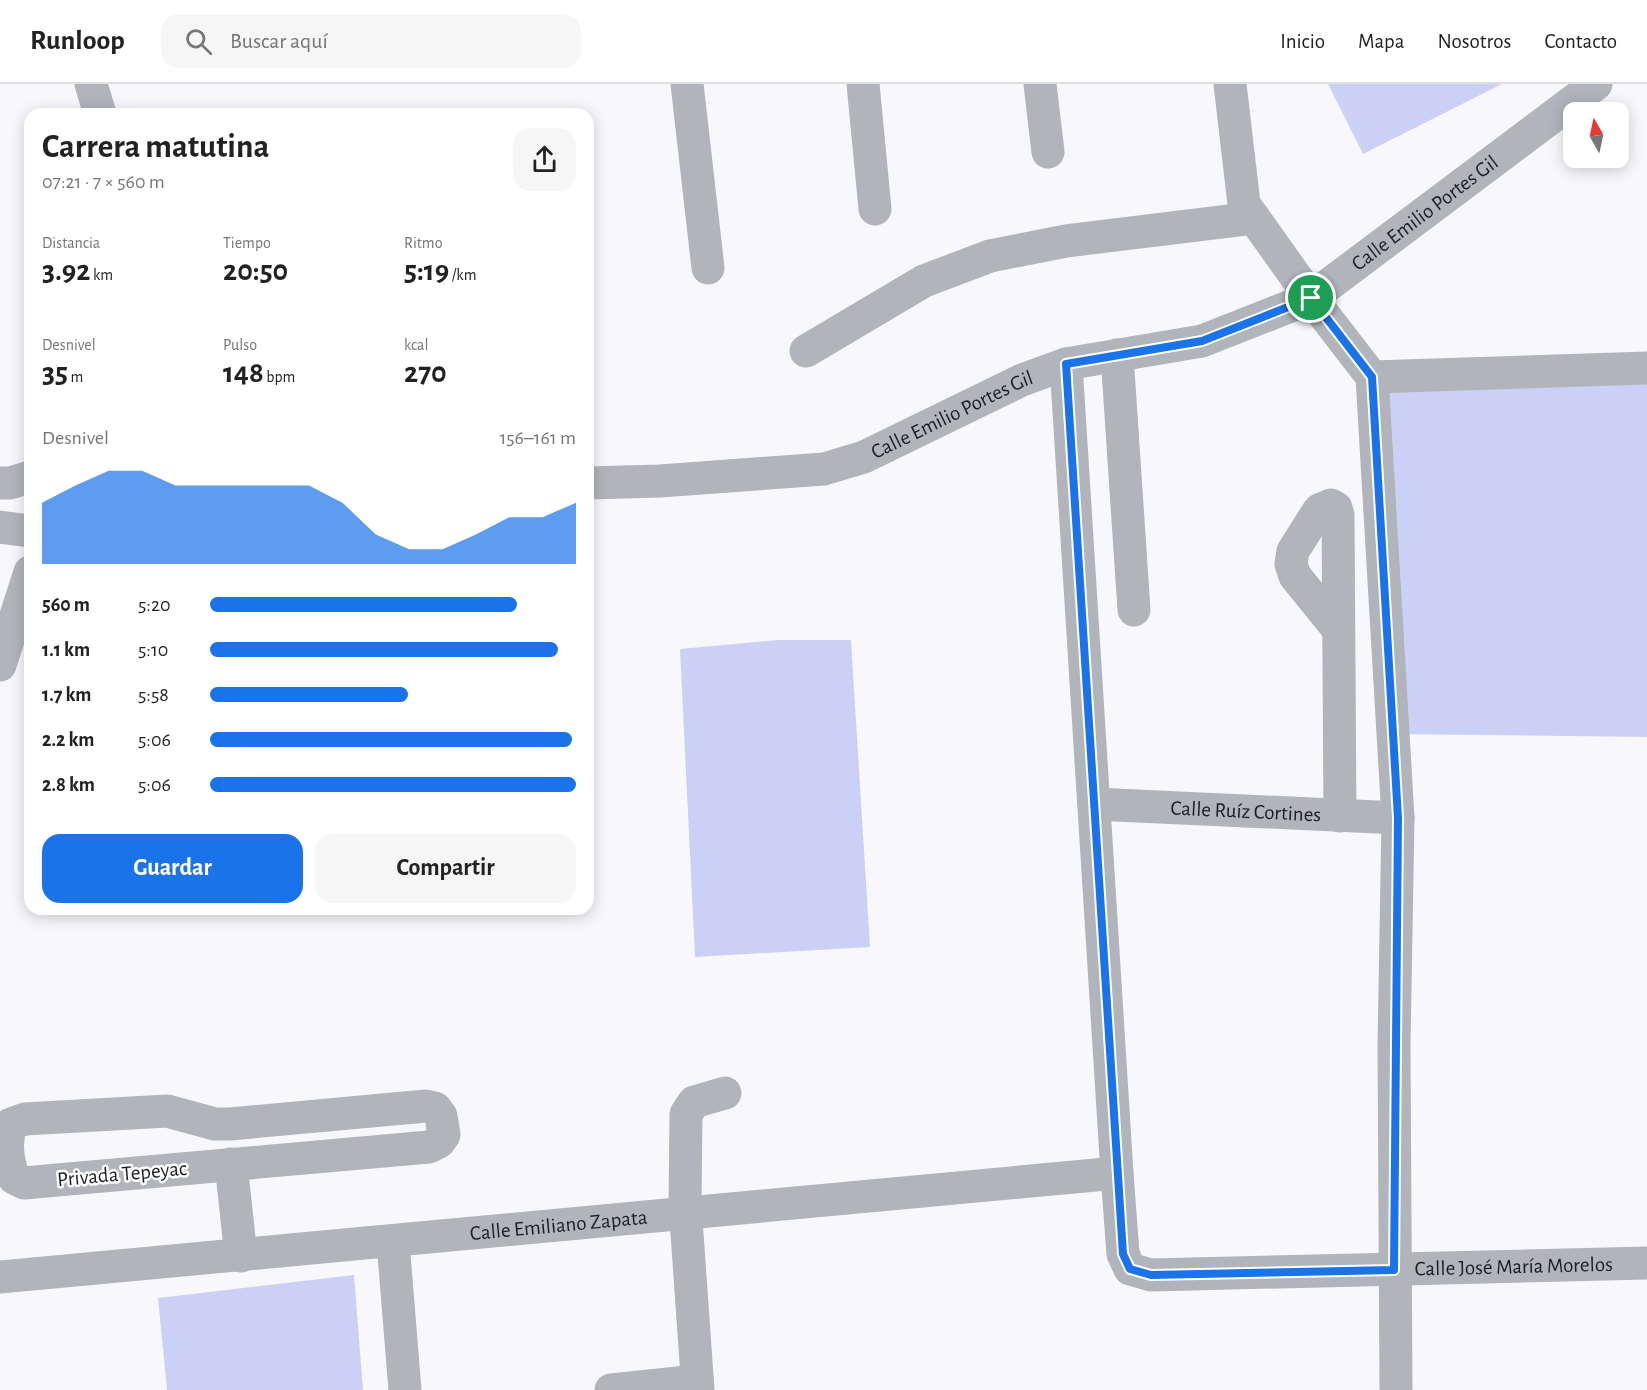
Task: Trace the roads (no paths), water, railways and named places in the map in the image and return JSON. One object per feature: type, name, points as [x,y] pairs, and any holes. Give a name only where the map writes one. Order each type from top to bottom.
[{"type":"street","points":[[91,84],[98,108]]},
{"type":"street","points":[[687,84],[708,268]]},
{"type":"street","points":[[863,84],[875,209]]},
{"type":"street","points":[[1040,84],[1048,152]]},
{"type":"street","points":[[1230,84],[1244,204],[1311,298],[1372,377],[1398,818],[1394,1270],[1396,1390]]},
{"type":"street","name":"Calle Emilio Portes Gil","points":[[594,483],[660,481],[824,469],[864,457],[1022,380],[1066,364],[1202,341],[1311,298],[1596,84]]},
{"type":"street","points":[[806,351],[924,281],[990,256],[1066,242],[1254,218]]},
{"type":"street","points":[[1117,355],[1134,610]]},
{"type":"street","points":[[1066,364],[1117,1173]]},
{"type":"street","points":[[1372,377],[1647,368]]},
{"type":"street","points":[[0,483],[24,479]]},
{"type":"street","points":[[0,527],[24,530]]},
{"type":"street","points":[[0,665],[24,591]]},
{"type":"street","points":[[1338,629],[1340,816]]},
{"type":"street","name":"Calle Ruíz Cortines","points":[[1094,804],[1398,818]]},
{"type":"street","points":[[611,1390],[697,1386],[686,1215],[686,1114],[694,1102],[725,1093]]},
{"type":"street","name":"Privada Tepeyac","points":[[426,1106],[435,1108],[441,1116],[444,1135],[439,1142],[429,1147],[231,1164],[24,1183],[14,1178],[9,1166],[6,1137],[11,1124],[25,1119],[167,1111],[215,1124],[426,1106]]},
{"type":"street","points":[[231,1164],[241,1256]]},
{"type":"street","name":"Calle Emiliano Zapata","points":[[0,1277],[686,1215],[1117,1173]]},
{"type":"street","name":"Calle José María Morelos","points":[[1117,1173],[1123,1254],[1130,1269],[1151,1275],[1647,1263]]},
{"type":"street","points":[[393,1242],[405,1390]]}]
